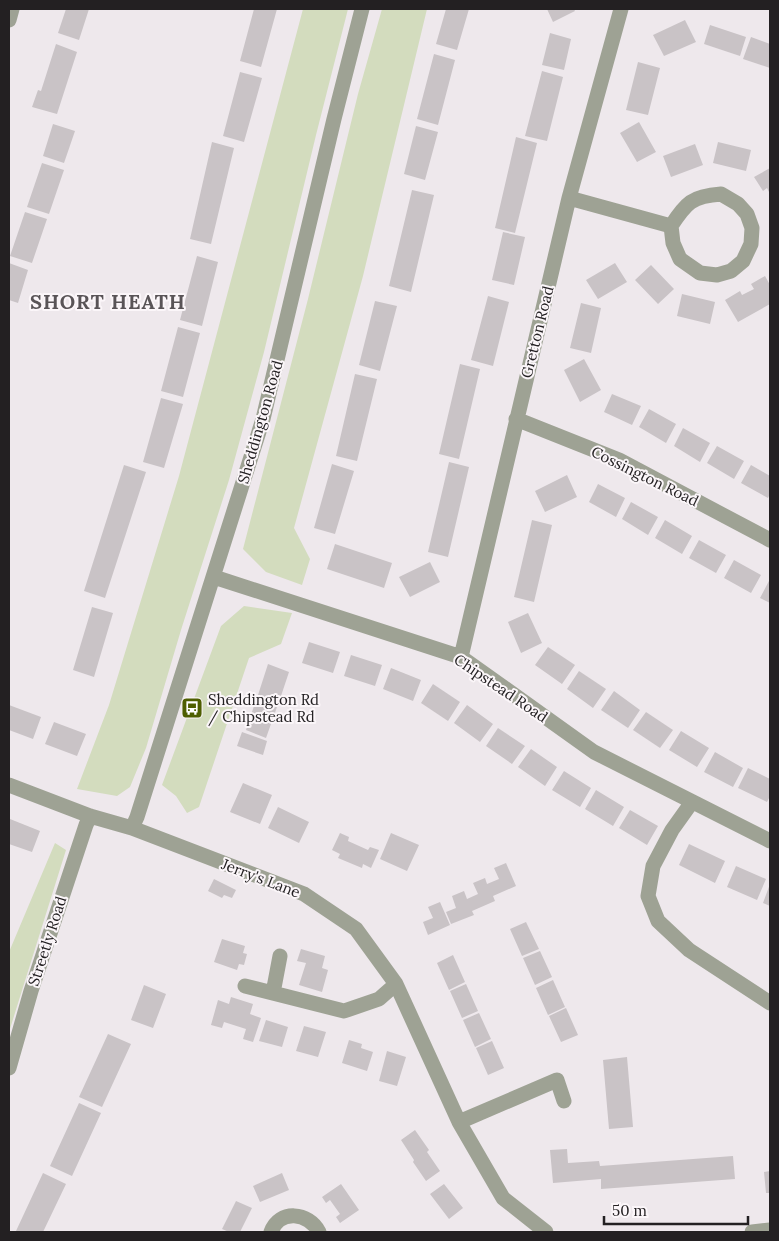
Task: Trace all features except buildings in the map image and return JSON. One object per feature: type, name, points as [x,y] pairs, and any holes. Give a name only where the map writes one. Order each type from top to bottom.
[{"type":"street","points":[[9,20],[12,9]]},
{"type":"street","name":"Sheddington Road","points":[[132,828],[263,420],[362,9]]},
{"type":"street","name":"Gretton Road","points":[[462,657],[569,198],[621,9]]},
{"type":"street","points":[[721,194],[738,204],[746,214],[752,228],[751,244],[743,261],[731,271],[717,275],[700,273],[680,259],[673,243],[671,226],[680,212],[691,202],[704,195],[721,194]]},
{"type":"street","points":[[569,198],[671,226]]},
{"type":"street","name":"Cossington Road","points":[[516,419],[619,460],[770,540]]},
{"type":"street","name":"Chipstead Road","points":[[214,577],[462,657],[594,752],[770,841]]},
{"type":"street","name":"Jerry's Lane","points":[[9,785],[90,816],[132,828],[304,894],[356,929],[396,984],[459,1122],[503,1198],[546,1232]]},
{"type":"street","points":[[692,802],[672,830],[652,866],[648,896],[658,921],[689,950],[770,1003]]},
{"type":"street","name":"Streetly Road","points":[[9,1068],[31,991],[90,816]]},
{"type":"street","points":[[273,993],[280,956]]},
{"type":"street","points":[[245,986],[344,1011],[379,999],[396,984]]},
{"type":"street","points":[[459,1122],[557,1080],[564,1101]]},
{"type":"street","points":[[271,1232],[281,1219],[292,1215],[307,1219],[316,1226],[319,1232]]},
{"type":"street","points":[[752,1232],[770,1230]]},
{"type":"green space","points":[[303,9],[348,9],[264,352],[229,480],[146,748],[130,787],[117,796],[77,789],[109,705],[179,476]]},
{"type":"green space","points":[[382,9],[427,9],[363,276],[294,528],[310,559],[302,585],[266,572],[243,549],[308,299],[358,94]]},
{"type":"green space","points":[[244,606],[292,613],[281,644],[249,658],[199,807],[187,813],[176,796],[162,785],[221,626]]},
{"type":"green space","points":[[55,843],[66,850],[9,1032],[9,952]]},
{"type":"place","name":"Sheddington Rd / Chipstead Rd","points":[[192,708]]},
{"type":"district","name":"SHORT HEATH","points":[[108,301]]}]
